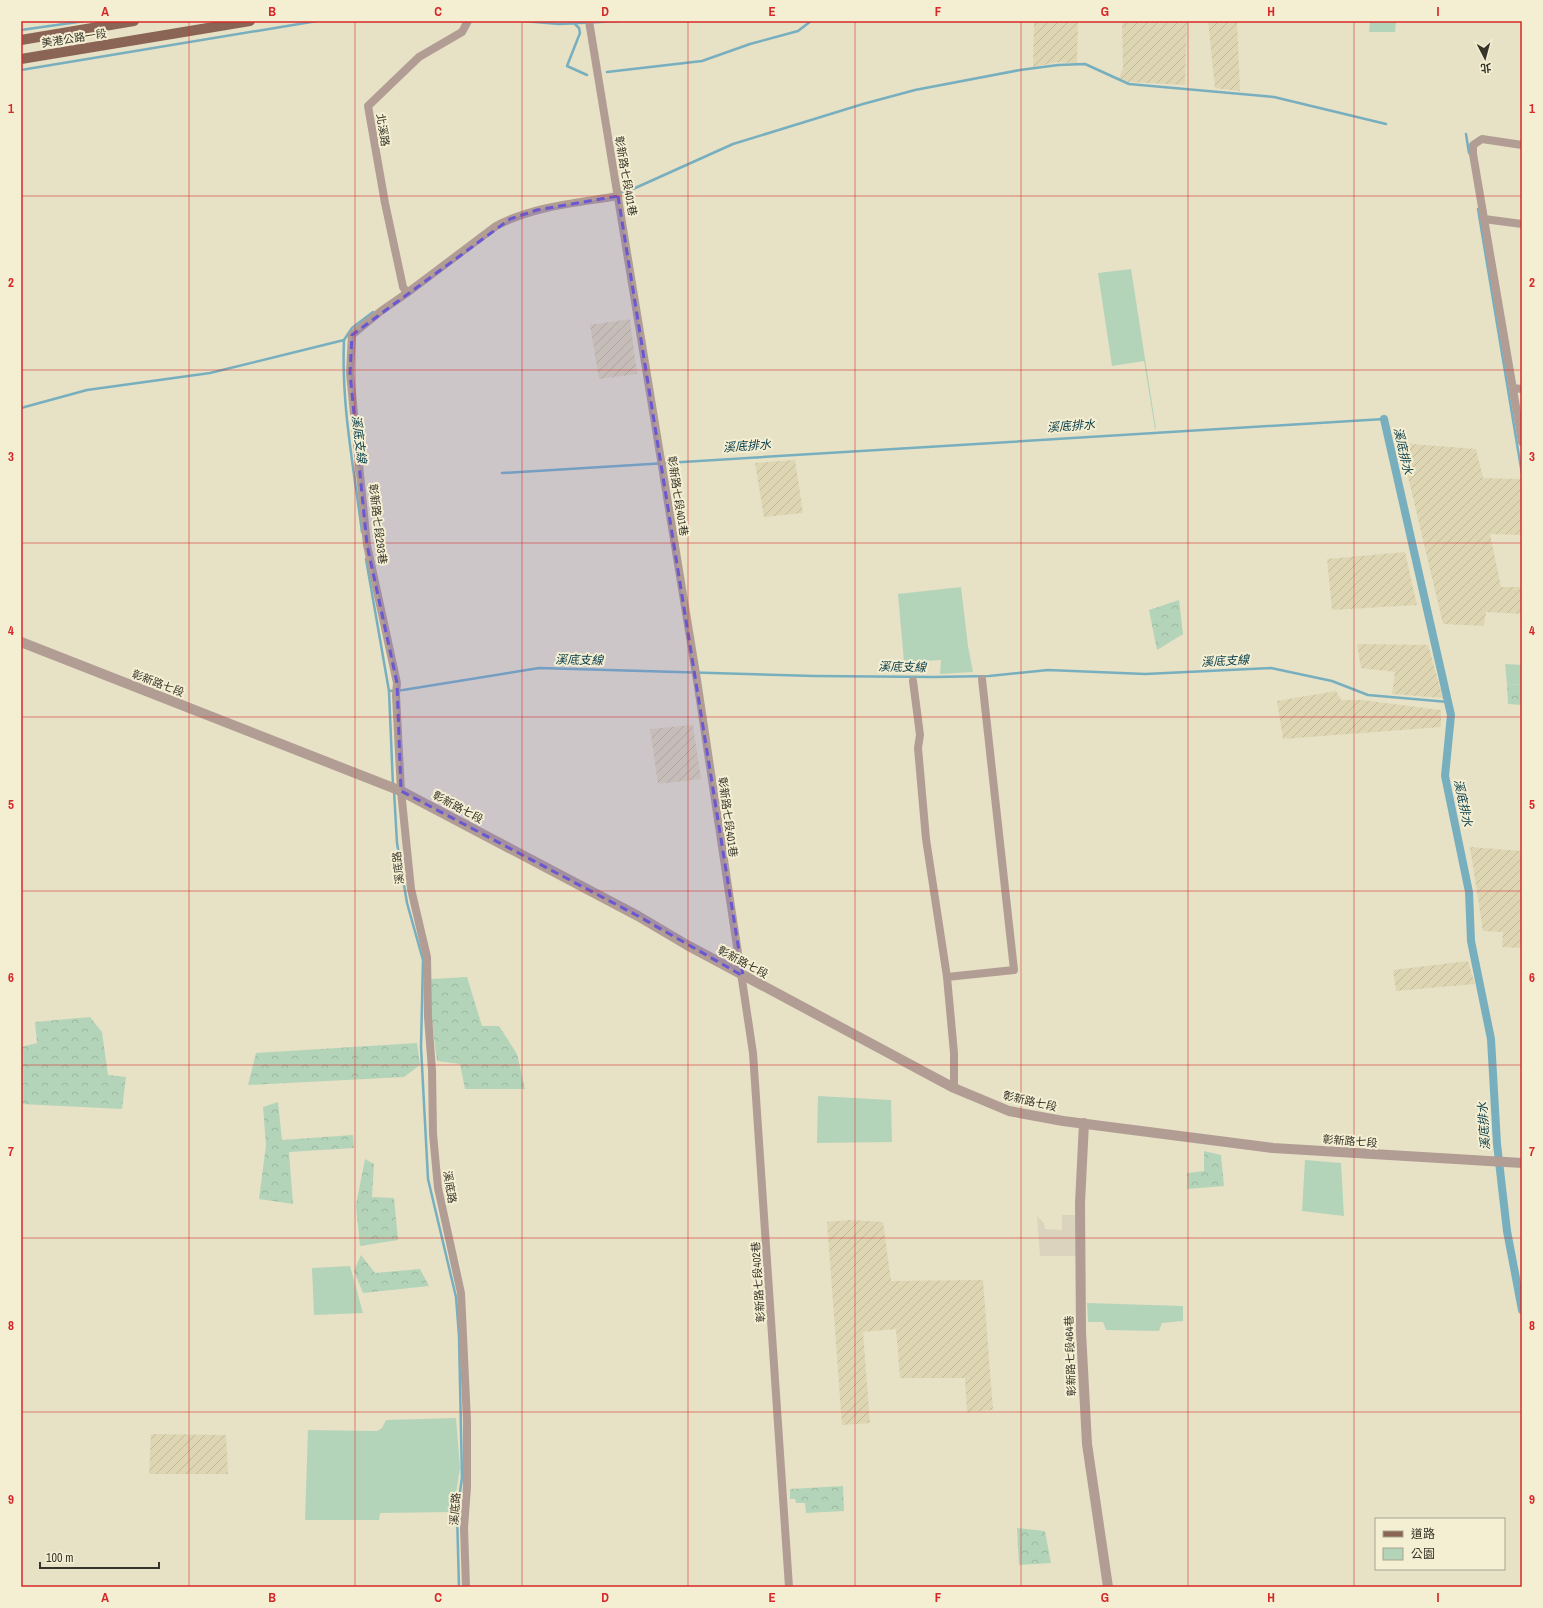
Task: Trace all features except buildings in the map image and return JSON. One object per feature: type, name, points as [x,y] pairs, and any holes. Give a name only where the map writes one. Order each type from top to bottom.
[{"type":"main road","name":"美港公路一段","points":[[21,40],[134,21]]},
{"type":"main road","name":"美港公路一段","points":[[21,59],[250,21]]},
{"type":"street","name":"北溪路","points":[[405,290],[385,203],[368,106],[419,57],[462,32],[468,21]]},
{"type":"street","name":"彰新路七段401巷","points":[[588,21],[696,672],[734,931],[743,976]]},
{"type":"street","points":[[1522,145],[1482,139],[1473,145],[1473,154],[1484,219],[1518,389],[1522,442]]},
{"type":"street","name":"彰新路七段293巷","points":[[401,791],[396,695],[397,683],[367,544],[350,372],[352,335],[405,290],[496,226],[510,219],[537,210],[618,196]]},
{"type":"street","points":[[1484,219],[1522,224]]},
{"type":"street","name":"彰新路七段","points":[[21,642],[401,791],[638,916],[743,976],[954,1088],[1009,1111],[1084,1123],[1273,1148],[1522,1162]]},
{"type":"street","points":[[947,977],[1014,970],[982,678]]},
{"type":"street","points":[[913,681],[920,735],[918,748],[926,839],[947,977],[954,1053],[954,1088]]},
{"type":"street","name":"溪底路","points":[[401,791],[411,889],[427,956],[433,1134],[438,1188],[461,1293],[467,1421],[467,1487],[464,1528],[466,1587]]},
{"type":"street","name":"彰新路七段402巷","points":[[743,976],[746,1007],[754,1053],[758,1101],[789,1587]]},
{"type":"street","name":"彰新路七段464巷","points":[[1084,1123],[1080,1203],[1081,1348],[1086,1444],[1108,1587]]},
{"type":"highlighted area","points":[[618,196],[743,976],[638,916],[401,791],[397,683],[367,545],[350,373],[352,335],[510,219],[537,210]]},
{"type":"shaded area","points":[[1034,21],[1078,21],[1077,64],[1059,62],[1033,67]]},
{"type":"shaded area","points":[[1122,21],[1187,21],[1185,85],[1129,82],[1119,78],[1123,68]]},
{"type":"shaded area","points":[[1208,21],[1237,21],[1240,91],[1215,88]]},
{"type":"shaded area","points":[[630,319],[637,374],[599,379],[590,325]]},
{"type":"shaded area","points":[[1400,443],[1476,449],[1483,478],[1521,479],[1522,535],[1490,534],[1501,587],[1522,587],[1522,614],[1486,612],[1484,626],[1443,624]]},
{"type":"shaded area","points":[[795,460],[803,513],[764,517],[755,463]]},
{"type":"shaded area","points":[[1405,552],[1417,605],[1332,610],[1327,559]]},
{"type":"shaded area","points":[[1357,644],[1428,645],[1443,698],[1392,694],[1395,672],[1361,668]]},
{"type":"shaded area","points":[[1336,691],[1341,700],[1361,700],[1441,710],[1441,727],[1283,739],[1277,701]]},
{"type":"shaded area","points":[[693,725],[701,779],[658,784],[650,729]]},
{"type":"shaded area","points":[[1470,847],[1522,851],[1522,948],[1502,947],[1503,932],[1483,931]]},
{"type":"shaded area","points":[[1468,961],[1475,984],[1396,991],[1393,970]]},
{"type":"shaded area","points":[[1062,1215],[1077,1215],[1077,1256],[1040,1256],[1037,1216],[1044,1223],[1045,1229],[1062,1230]]},
{"type":"shaded area","points":[[849,1220],[883,1222],[891,1281],[983,1280],[993,1410],[967,1412],[965,1378],[900,1378],[896,1329],[863,1332],[870,1423],[842,1425],[827,1222]]},
{"type":"shaded area","points":[[151,1434],[226,1435],[228,1474],[149,1474]]},
{"type":"green space","points":[[1370,21],[1396,21],[1395,32],[1369,32]]},
{"type":"green space","points":[[1131,269],[1156,429],[1144,361],[1112,366],[1098,273]]},
{"type":"green space","points":[[961,587],[968,646],[973,672],[940,674],[941,660],[904,662],[898,594]]},
{"type":"green space","points":[[1179,600],[1183,634],[1157,650],[1149,610]]},
{"type":"green space","points":[[1505,664],[1522,665],[1522,685],[1507,684]]},
{"type":"green space","points":[[1507,684],[1522,685],[1522,705],[1508,704]]},
{"type":"green space","points":[[467,977],[482,1026],[499,1026],[517,1054],[525,1089],[465,1089],[460,1064],[437,1061],[428,992],[431,979]]},
{"type":"green space","points":[[90,1017],[102,1032],[108,1075],[126,1077],[122,1109],[21,1104],[21,1047],[37,1043],[35,1022]]},
{"type":"green space","points":[[417,1043],[420,1065],[404,1077],[248,1085],[256,1053]]},
{"type":"green space","points":[[818,1096],[891,1100],[892,1142],[817,1143]]},
{"type":"green space","points":[[278,1102],[282,1140],[353,1135],[354,1148],[289,1152],[293,1204],[259,1199],[266,1145],[263,1107]]},
{"type":"green space","points":[[1204,1151],[1221,1155],[1224,1186],[1187,1189],[1187,1173],[1204,1171]]},
{"type":"green space","points":[[365,1159],[374,1164],[372,1197],[394,1198],[398,1240],[360,1246],[356,1205]]},
{"type":"green space","points":[[1305,1160],[1341,1163],[1344,1216],[1302,1211]]},
{"type":"green space","points":[[361,1255],[375,1273],[420,1269],[429,1286],[363,1293],[354,1271]]},
{"type":"green space","points":[[350,1266],[363,1313],[314,1315],[312,1268]]},
{"type":"green space","points":[[1087,1303],[1183,1306],[1183,1321],[1162,1323],[1159,1331],[1106,1330],[1103,1322],[1088,1322]]},
{"type":"green space","points":[[456,1418],[460,1468],[453,1512],[380,1513],[379,1520],[305,1520],[308,1430],[377,1431],[382,1428],[386,1420]]},
{"type":"green space","points":[[843,1486],[844,1511],[806,1513],[805,1503],[796,1503],[795,1499],[790,1499],[790,1489]]},
{"type":"green space","points":[[1017,1528],[1045,1531],[1051,1563],[1019,1565]]},
{"type":"waterway","points":[[21,30],[85,21]]},
{"type":"waterway","points":[[21,70],[317,21]]},
{"type":"waterway","points":[[523,21],[559,24],[620,21]]},
{"type":"waterway","points":[[572,21],[579,28],[580,33],[567,66],[587,75]]},
{"type":"waterway","points":[[607,72],[702,61],[750,44],[798,31],[811,21]]},
{"type":"waterway","points":[[619,193],[633,189],[733,144],[863,104],[915,90],[1020,70],[1058,65],[1085,64],[1129,84],[1274,97],[1386,124]]},
{"type":"waterway","points":[[1466,134],[1469,153]]},
{"type":"waterway","points":[[1478,209],[1522,474]]},
{"type":"waterway","points":[[344,340],[352,328],[373,312]]},
{"type":"waterway","name":"溪底支線","points":[[21,408],[87,390],[210,373],[344,340],[344,388],[346,412],[362,532]]},
{"type":"waterway","name":"溪底排水","points":[[502,473],[1384,419]]},
{"type":"waterway","name":"溪底排水","points":[[1384,419],[1451,715],[1445,776],[1469,892],[1471,941],[1491,1039],[1497,1144],[1507,1231],[1522,1310]]},
{"type":"waterway","name":"溪底支線","points":[[366,559],[389,691],[539,668],[814,676],[934,677],[989,676],[1048,670],[1145,674],[1271,668],[1332,681],[1368,695],[1448,702]]},
{"type":"waterway","points":[[389,691],[393,786]]},
{"type":"waterway","points":[[394,791],[397,843],[407,903],[423,960],[421,1047],[428,1179],[456,1297],[459,1336],[462,1478],[457,1513],[459,1587]]}]
